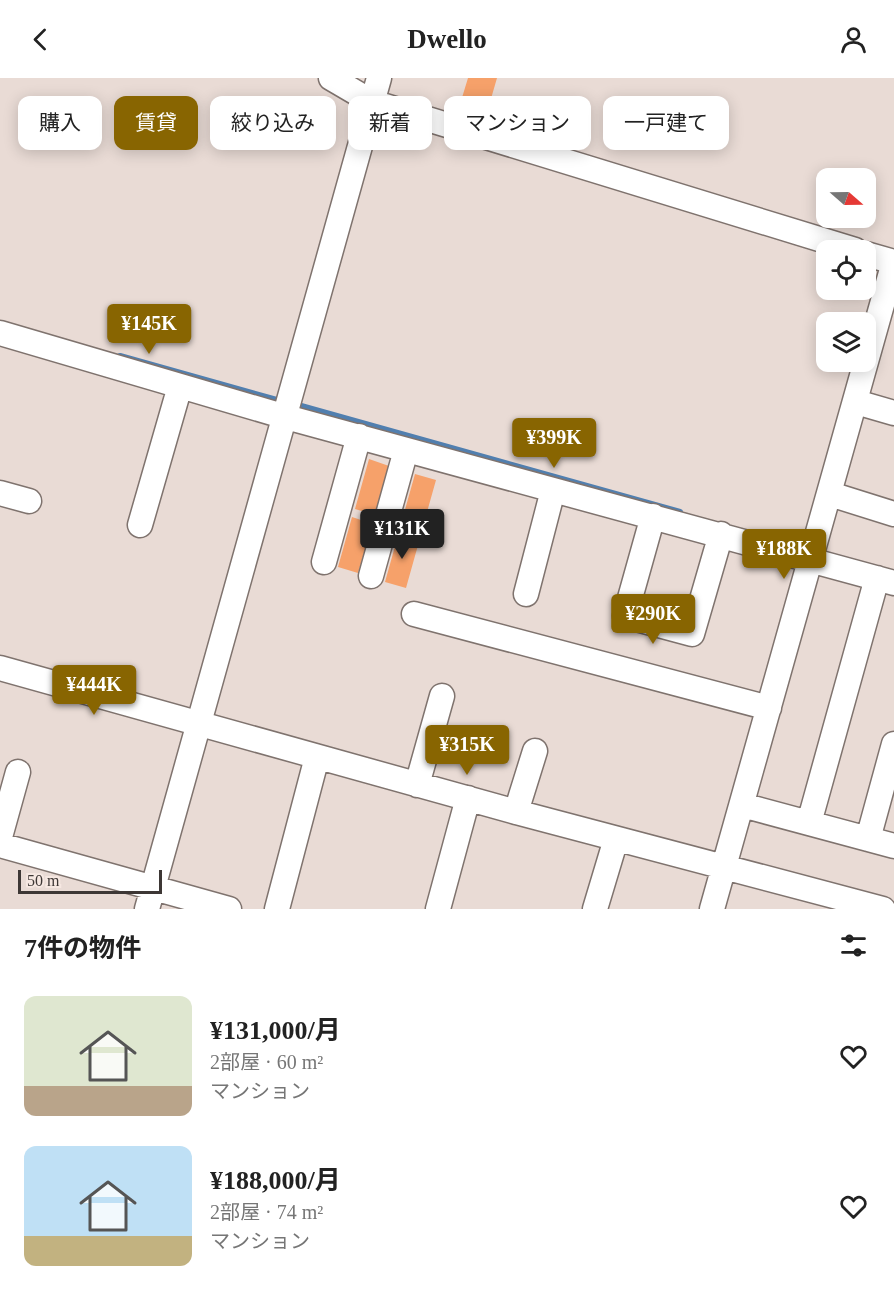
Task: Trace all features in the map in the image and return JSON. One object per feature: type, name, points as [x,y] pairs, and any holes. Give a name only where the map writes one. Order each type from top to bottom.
[{"type":"street","points":[[332,78],[362,96]]},
{"type":"street","points":[[374,96],[379,78]]},
{"type":"street","points":[[432,120],[822,240]]},
{"type":"street","points":[[150,898],[359,150]]},
{"type":"street","points":[[712,909],[894,262],[876,257]]},
{"type":"street","points":[[0,333],[286,417],[721,534],[885,581],[809,823]]},
{"type":"street","points":[[140,525],[180,386]]},
{"type":"street","points":[[856,402],[894,413]]},
{"type":"street","points":[[324,562],[359,436]]},
{"type":"street","points":[[371,576],[406,450]]},
{"type":"street","points":[[526,594],[553,490]]},
{"type":"street","points":[[0,493],[29,501]]},
{"type":"street","points":[[830,494],[894,514]]},
{"type":"street","points":[[653,516],[625,616],[692,634],[721,534]]},
{"type":"street","points":[[414,614],[769,708]]},
{"type":"street","points":[[0,668],[417,785],[883,909]]},
{"type":"street","points":[[417,785],[442,696]]},
{"type":"street","points":[[868,839],[894,744]]},
{"type":"street","points":[[516,812],[535,752]]},
{"type":"street","points":[[277,909],[317,757]]},
{"type":"street","points":[[0,837],[18,772]]},
{"type":"street","points":[[438,909],[468,798]]},
{"type":"street","points":[[742,805],[894,846]]},
{"type":"street","points":[[595,909],[616,839]]},
{"type":"street","points":[[0,845],[150,898],[229,909]]},
{"type":"building","points":[[468,78],[497,78],[492,96],[463,96]]},
{"type":"building","points":[[369,459],[389,466],[375,515],[355,509]]},
{"type":"building","points":[[415,474],[436,480],[422,530],[401,524]]},
{"type":"building","points":[[352,517],[373,524],[358,573],[338,567]]},
{"type":"building","points":[[399,532],[420,538],[406,588],[385,582]]},
{"type":"waterway","points":[[120,356],[284,402]]},
{"type":"waterway","points":[[294,404],[680,512]]}]
